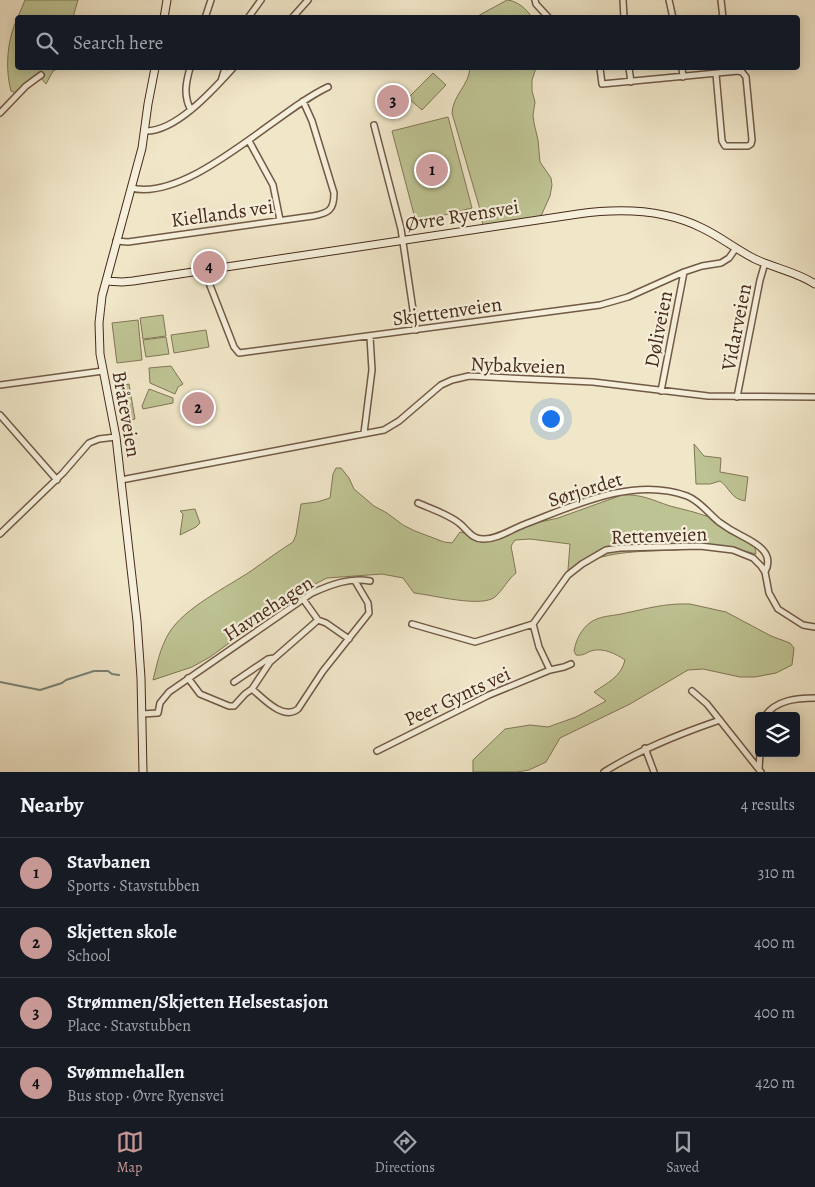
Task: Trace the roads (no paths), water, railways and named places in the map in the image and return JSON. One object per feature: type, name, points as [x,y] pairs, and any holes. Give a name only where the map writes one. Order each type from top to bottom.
[{"type":"main road","points":[[164,15],[167,0]]},
{"type":"main road","name":"Bråteveien","points":[[143,772],[137,621],[116,437],[99,347],[98,323],[100,303],[131,188],[144,131],[155,70]]},
{"type":"main road","name":"Øvre Ryensvei","points":[[106,281],[127,282],[589,213],[630,211],[659,214],[690,223],[765,263],[813,282]]},
{"type":"street","points":[[206,15],[211,0]]},
{"type":"street","points":[[250,15],[261,0]]},
{"type":"street","points":[[295,15],[308,0]]},
{"type":"street","points":[[535,0],[536,4],[546,15]]},
{"type":"street","points":[[623,0],[624,15]]},
{"type":"street","points":[[669,0],[672,15]]},
{"type":"street","points":[[721,0],[723,15]]},
{"type":"street","points":[[190,70],[186,94],[191,110]]},
{"type":"street","points":[[221,82],[224,70]]},
{"type":"street","points":[[144,131],[157,129],[191,110],[231,70]]},
{"type":"street","points":[[600,70],[602,84],[716,74],[732,70],[742,72],[746,77],[752,140],[748,146],[730,147],[725,146],[722,141],[716,74]]},
{"type":"street","points":[[629,70],[631,82]]},
{"type":"street","points":[[682,70],[683,77]]},
{"type":"street","points":[[0,113],[26,86],[41,75]]},
{"type":"street","points":[[131,188],[149,189],[178,181],[214,163],[249,141],[303,101],[328,87]]},
{"type":"street","name":"Kiellands vei","points":[[116,241],[128,242],[324,214],[332,208],[334,193],[312,122],[303,101]]},
{"type":"street","points":[[374,125],[401,229],[416,330]]},
{"type":"street","points":[[249,141],[273,185],[280,220]]},
{"type":"street","name":"Skjettenveien","points":[[204,270],[234,347],[239,353],[600,305],[628,297],[684,272],[723,262],[729,258],[736,248]]},
{"type":"street","name":"Vidarveien","points":[[738,397],[760,280],[765,263]]},
{"type":"street","name":"Døliveien","points":[[661,391],[684,272]]},
{"type":"street","points":[[364,433],[372,370],[370,337]]},
{"type":"street","points":[[0,385],[103,371]]},
{"type":"street","name":"Nybakveien","points":[[121,480],[384,430],[400,420],[441,385],[469,376],[593,382],[708,396],[815,397]]},
{"type":"street","points":[[0,415],[57,480]]},
{"type":"street","points":[[0,534],[57,480],[89,443],[98,439],[116,437]]},
{"type":"street","name":"Sørjordet","points":[[418,503],[456,520],[471,535],[484,539],[498,536],[547,515],[623,491],[648,489],[676,493],[693,499],[725,526],[762,548],[768,559],[765,572]]},
{"type":"street","name":"Rettenveien","points":[[533,624],[568,575],[582,564],[612,548],[700,546],[724,549],[740,552],[753,558],[762,566],[765,572]]},
{"type":"street","points":[[765,572],[769,593],[778,609],[803,625],[815,627]]},
{"type":"street","points":[[252,689],[282,711],[295,712],[323,671],[370,613],[368,603],[355,581]]},
{"type":"street","name":"Havnehagen","points":[[142,714],[158,714],[160,703],[164,696],[303,599],[334,584],[370,581]]},
{"type":"street","points":[[303,599],[318,620],[326,623],[349,639]]},
{"type":"street","name":"Havnehagen","points":[[188,678],[200,694],[229,706],[234,706],[252,689],[275,658],[318,620]]},
{"type":"street","points":[[412,624],[475,642],[533,624],[539,647],[550,670]]},
{"type":"street","name":"Havnehagen","points":[[234,682],[268,659],[275,658]]},
{"type":"street","name":"Peer Gynts vei","points":[[377,751],[489,695],[550,670],[571,664]]},
{"type":"street","points":[[692,691],[707,704],[760,770]]},
{"type":"street","points":[[769,712],[777,704],[792,700],[815,698]]},
{"type":"street","points":[[604,772],[645,748],[720,720]]},
{"type":"street","points":[[645,748],[654,772]]},
{"type":"street","points":[[760,757],[760,770]]},
{"type":"waterway","points":[[0,682],[40,690],[94,671],[108,671],[119,675]]},
{"type":"place","name":"Strømmen/Skjetten Helsestasjon","points":[[393,101]]},
{"type":"place","name":"Stavbanen","points":[[432,170]]},
{"type":"place","name":"Svømmehallen","points":[[209,267]]},
{"type":"place","name":"Skjetten skole","points":[[198,408]]}]
